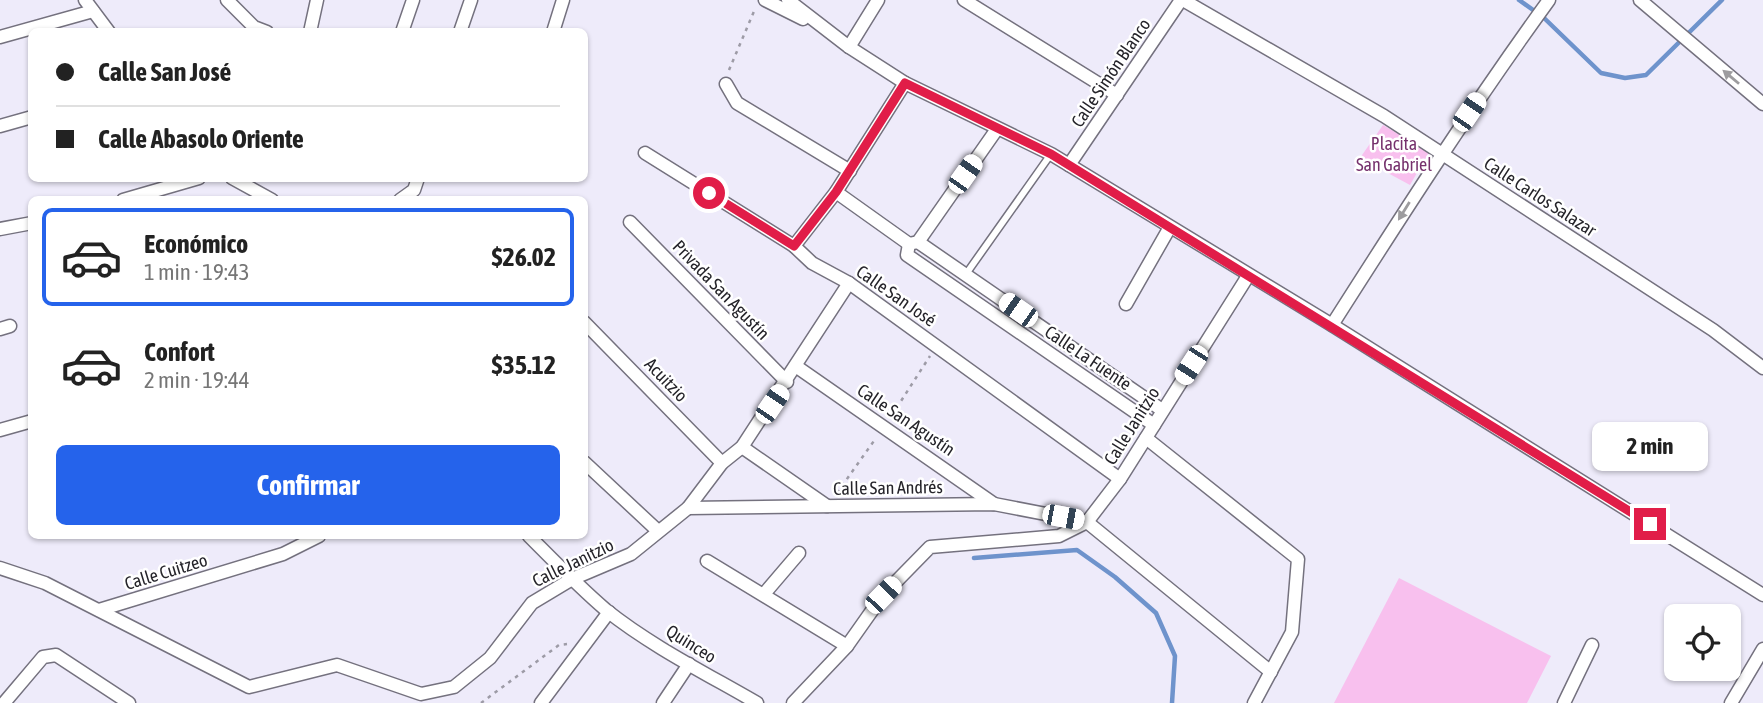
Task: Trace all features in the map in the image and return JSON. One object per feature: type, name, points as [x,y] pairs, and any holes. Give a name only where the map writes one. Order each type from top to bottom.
[{"type":"street","points":[[85,0],[106,28]]},
{"type":"street","points":[[228,0],[257,28]]},
{"type":"street","points":[[311,28],[317,0]]},
{"type":"street","points":[[403,28],[413,0]]},
{"type":"street","points":[[461,28],[471,0]]},
{"type":"street","points":[[554,28],[564,0]]},
{"type":"street","points":[[765,0],[831,33]]},
{"type":"street","points":[[788,0],[849,47],[905,83],[1051,154],[1332,325],[1763,595]]},
{"type":"street","points":[[849,47],[878,0]]},
{"type":"street","points":[[964,0],[1117,95]]},
{"type":"street","name":"Calle Simón Blanco","points":[[1069,165],[1182,0]]},
{"type":"street","name":"Calle Carlos Salazar","points":[[1182,0],[1384,116],[1713,330],[1763,368]]},
{"type":"street","points":[[1640,0],[1763,104]]},
{"type":"street","points":[[1332,325],[1441,154],[1525,29],[1547,2]]},
{"type":"street","points":[[32,28],[93,11]]},
{"type":"street","points":[[0,37],[28,29]]},
{"type":"street","points":[[794,246],[836,192],[905,83]]},
{"type":"street","points":[[726,84],[737,103],[850,171]]},
{"type":"street","points":[[0,126],[28,118]]},
{"type":"street","points":[[914,243],[997,129]]},
{"type":"street","name":"Calle San José","points":[[645,153],[794,246],[812,263],[849,283],[1120,479]]},
{"type":"street","points":[[137,196],[185,182]]},
{"type":"street","points":[[239,182],[265,196]]},
{"type":"street","name":"Calle La Fuente","points":[[836,192],[966,274],[1162,410]]},
{"type":"street","name":"Privada San Agustín","points":[[631,222],[787,382]]},
{"type":"street","points":[[0,229],[28,224]]},
{"type":"street","points":[[1126,304],[1170,227]]},
{"type":"street","name":"Calle La Fuente","points":[[914,243],[907,255],[1154,425]]},
{"type":"street","name":"Calle Janitzio","points":[[1087,522],[1120,479],[1248,276]]},
{"type":"street","name":"Calle Janitzio","points":[[0,568],[45,583],[249,687],[337,665],[421,694],[454,687],[491,658],[532,603],[572,579],[631,554],[688,508],[722,463],[742,447],[797,367],[849,283]]},
{"type":"street","points":[[1025,336],[1035,323]]},
{"type":"street","name":"Acuitzio","points":[[588,326],[722,463]]},
{"type":"street","name":"Calle San Agustín","points":[[797,367],[993,504]]},
{"type":"street","points":[[0,430],[28,422]]},
{"type":"street","points":[[1146,438],[1298,559],[1292,632],[1254,703]]},
{"type":"street","points":[[742,447],[827,507]]},
{"type":"street","points":[[588,466],[658,531]]},
{"type":"street","name":"Calle San Andrés","points":[[688,508],[993,504],[1087,522]]},
{"type":"street","points":[[793,703],[847,646],[883,595],[930,547],[1059,536],[1087,522],[1272,672]]},
{"type":"street","name":"Calle Cuitzeo","points":[[99,610],[283,554],[313,539]]},
{"type":"street","name":"Quinceo","points":[[532,539],[609,612],[689,664],[757,703]]},
{"type":"street","points":[[764,594],[800,553]]},
{"type":"street","points":[[707,561],[847,646]]},
{"type":"street","points":[[541,703],[609,612]]},
{"type":"street","points":[[1564,703],[1592,645]]},
{"type":"street","points":[[1731,703],[1763,649]]},
{"type":"street","points":[[4,703],[43,657],[56,655],[129,703]]},
{"type":"street","points":[[663,703],[689,664]]},
{"type":"lane","points":[[966,274],[1051,154]]},
{"type":"path","points":[[726,84],[730,64],[759,0]]},
{"type":"path","points":[[481,703],[559,645],[586,642]]},
{"type":"green space","name":"Placita San Gabriel","points":[[1383,125],[1429,152],[1410,185],[1360,158]]},
{"type":"green space","points":[[1399,578],[1551,656],[1527,703],[1334,703]]},
{"type":"waterway","points":[[1519,0],[1543,17],[1601,73],[1625,78],[1646,75],[1722,0]]},
{"type":"waterway","points":[[974,558],[1077,550],[1115,577],[1156,613],[1175,656],[1172,703]]},
{"type":"route","points":[[709,193],[794,246],[836,192],[905,83],[1051,154],[1332,325],[1650,524]]}]
